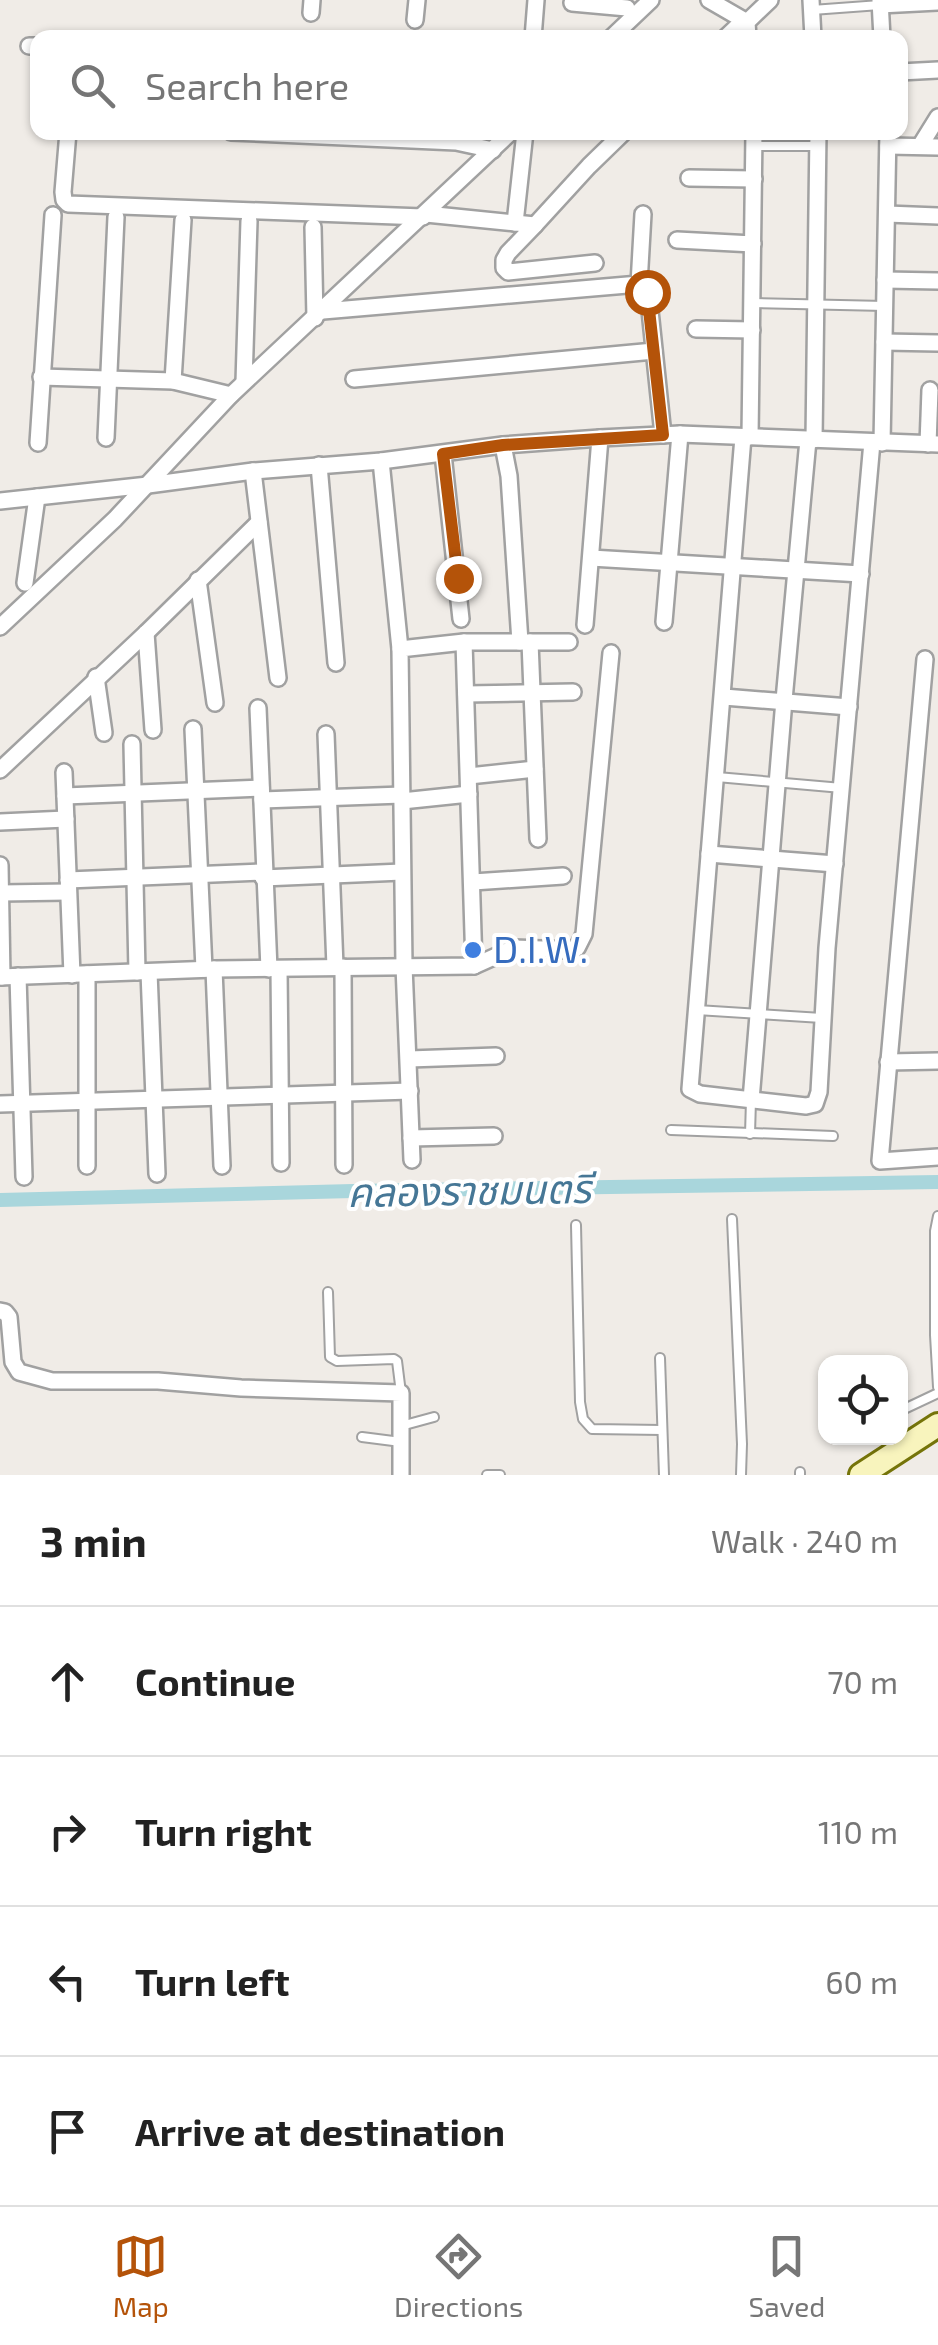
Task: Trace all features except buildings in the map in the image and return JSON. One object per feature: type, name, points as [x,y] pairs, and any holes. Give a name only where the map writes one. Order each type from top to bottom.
[{"type":"street","points":[[415,20],[417,0]]},
{"type":"street","points":[[534,30],[536,0]]},
{"type":"street","points":[[572,3],[627,11],[651,0]]},
{"type":"street","points":[[709,0],[746,27],[770,0]]},
{"type":"street","points":[[882,30],[880,2],[938,2]]},
{"type":"street","points":[[812,5],[813,30]]},
{"type":"street","points":[[908,72],[938,70]]},
{"type":"street","points":[[920,146],[938,117]]},
{"type":"street","points":[[68,140],[64,200],[68,204],[425,215],[534,225]]},
{"type":"street","points":[[411,140],[456,142],[493,150]]},
{"type":"street","points":[[0,627],[115,519],[244,382],[502,140]]},
{"type":"street","points":[[515,224],[524,140]]},
{"type":"street","points":[[595,263],[508,272],[504,268],[504,260],[534,225],[616,140]]},
{"type":"street","points":[[754,140],[747,437],[732,566],[690,1089],[700,1094],[806,1106],[815,1104],[819,1092],[835,864],[877,442],[884,342],[888,140]]},
{"type":"street","points":[[752,1100],[784,702],[811,440],[819,140]]},
{"type":"street","points":[[893,140],[938,148]]},
{"type":"street","points":[[689,178],[754,179]]},
{"type":"street","points":[[638,284],[642,214]]},
{"type":"street","points":[[887,214],[938,216]]},
{"type":"street","points":[[38,443],[53,215]]},
{"type":"street","points":[[106,438],[116,217]]},
{"type":"street","points":[[174,381],[183,220]]},
{"type":"street","points":[[244,382],[249,220]]},
{"type":"street","points":[[313,227],[319,315]]},
{"type":"street","points":[[677,240],[753,244]]},
{"type":"street","points":[[885,280],[938,281]]},
{"type":"street","points":[[319,315],[638,284],[647,292],[663,435]]},
{"type":"street","points":[[696,329],[752,330]]},
{"type":"street","points":[[884,342],[938,343]]},
{"type":"street","points":[[354,379],[654,351]]},
{"type":"street","points":[[42,377],[174,381],[231,395]]},
{"type":"street","points":[[0,500],[503,445],[600,438],[680,434],[933,444],[930,390]]},
{"type":"street","points":[[664,622],[680,434]]},
{"type":"street","points":[[585,625],[600,438]]},
{"type":"street","points":[[503,445],[532,692],[538,839]]},
{"type":"street","points":[[443,454],[462,619]]},
{"type":"street","points":[[381,461],[400,649],[404,966],[412,1160]]},
{"type":"street","points":[[318,465],[336,663]]},
{"type":"street","points":[[254,472],[278,678]]},
{"type":"street","points":[[25,583],[37,497]]},
{"type":"street","points":[[0,770],[259,522]]},
{"type":"street","points":[[591,558],[861,574]]},
{"type":"street","points":[[198,580],[215,703]]},
{"type":"street","points":[[146,633],[153,730]]},
{"type":"street","points":[[464,642],[474,966]]},
{"type":"street","points":[[400,649],[464,642],[569,642]]},
{"type":"street","points":[[7,977],[209,969],[474,966],[514,948],[577,948],[582,942],[611,653]]},
{"type":"street","points":[[925,658],[880,1160],[938,1157]]},
{"type":"street","points":[[96,677],[104,733]]},
{"type":"street","points":[[466,694],[573,692]]},
{"type":"street","points":[[724,698],[849,708]]},
{"type":"street","points":[[258,708],[263,875],[274,969],[281,1163]]},
{"type":"street","points":[[193,729],[222,1166]]},
{"type":"street","points":[[326,734],[339,968],[344,1165]]},
{"type":"street","points":[[918,737],[938,739]]},
{"type":"street","points":[[132,744],[134,877],[157,1174]]},
{"type":"street","points":[[469,776],[535,768]]},
{"type":"street","points":[[64,772],[68,886],[79,975],[87,1102],[87,1166]]},
{"type":"street","points":[[65,796],[196,791],[328,798],[469,794]]},
{"type":"street","points":[[0,822],[66,819]]},
{"type":"street","points":[[709,854],[835,864]]},
{"type":"street","points":[[0,865],[7,977],[22,1104],[24,1177]]},
{"type":"street","points":[[1,893],[134,877],[402,872]]},
{"type":"street","points":[[473,882],[563,876]]},
{"type":"street","points":[[409,1059],[496,1056]]},
{"type":"street","points":[[888,1062],[938,1061]]},
{"type":"street","points":[[0,1104],[410,1092]]},
{"type":"street","points":[[411,1138],[494,1136]]},
{"type":"street","points":[[0,1311],[9,1317],[15,1368],[52,1381],[158,1381],[400,1393],[401,1475]]},
{"type":"street","points":[[861,1475],[938,1425]]},
{"type":"lane","points":[[812,5],[880,2]]},
{"type":"lane","points":[[752,303],[885,306]]},
{"type":"lane","points":[[717,777],[842,788]]},
{"type":"lane","points":[[697,1010],[822,1018]]},
{"type":"lane","points":[[750,1134],[752,1100]]},
{"type":"lane","points":[[671,1130],[833,1136]]},
{"type":"lane","points":[[908,1407],[938,1390],[938,1216]]},
{"type":"lane","points":[[732,1218],[741,1475]]},
{"type":"lane","points":[[576,1225],[582,1420],[592,1429],[662,1430]]},
{"type":"lane","points":[[328,1292],[330,1357],[336,1361],[394,1359],[400,1393]]},
{"type":"lane","points":[[660,1358],[664,1475]]},
{"type":"lane","points":[[362,1438],[401,1434],[434,1417]]},
{"type":"lane","points":[[487,1475],[500,1474]]},
{"type":"waterway","name":"คลองราชมนตรี","points":[[0,1200],[938,1182]]},
{"type":"place","name":"D.I.W.","points":[[473,950]]},
{"type":"route","points":[[458,578],[443,454],[503,445],[663,435],[647,292]]}]
